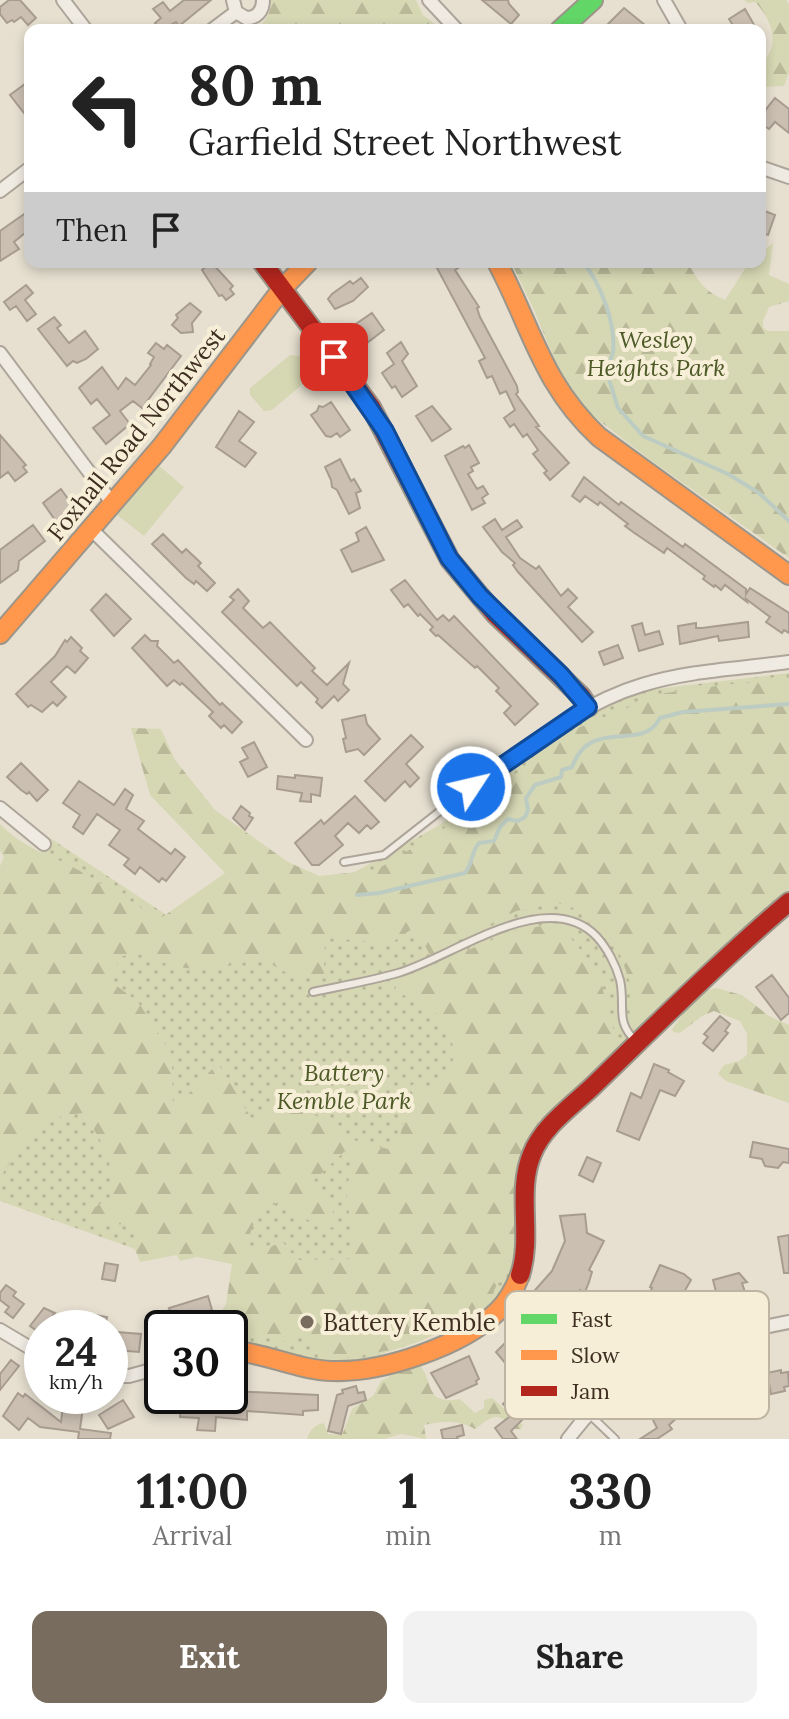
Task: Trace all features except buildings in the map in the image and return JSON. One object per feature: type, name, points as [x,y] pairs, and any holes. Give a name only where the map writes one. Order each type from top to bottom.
[{"type":"street","points":[[63,0],[81,24]]},
{"type":"street","points":[[218,24],[234,6],[246,18],[257,15],[263,0]]},
{"type":"street","points":[[429,0],[451,24]]},
{"type":"street","points":[[567,24],[593,0]]},
{"type":"street","points":[[664,0],[678,24]]},
{"type":"street","points":[[766,169],[789,177]]},
{"type":"street","points":[[0,191],[24,173]]},
{"type":"street","points":[[266,268],[376,416],[436,537],[457,569],[480,596],[581,696],[588,707]]},
{"type":"street","name":"Foxhall Road Northwest","points":[[0,634],[183,420],[282,289],[302,268]]},
{"type":"street","points":[[500,268],[520,306],[550,380],[575,414],[599,437],[789,575]]},
{"type":"street","points":[[0,353],[113,504]]},
{"type":"street","points":[[91,529],[306,740]]},
{"type":"street","points":[[463,793],[588,707],[638,686],[673,676],[789,662]]},
{"type":"street","points":[[0,808],[44,844]]},
{"type":"street","points":[[513,1291],[525,1259],[528,1169],[533,1150],[558,1119],[637,1042],[789,902]]},
{"type":"street","points":[[248,1354],[319,1370],[348,1371],[390,1362],[467,1333],[489,1319],[505,1302]]},
{"type":"street","points":[[769,1327],[789,1322]]},
{"type":"street","points":[[0,1330],[24,1344]]},
{"type":"street","points":[[568,1439],[585,1419]]},
{"type":"lane","points":[[344,862],[384,855],[463,793]]},
{"type":"lane","points":[[313,992],[399,973],[526,920],[559,917],[577,921],[588,928],[610,954],[620,980],[622,1025],[637,1042]]},
{"type":"lane","points":[[594,1419],[615,1439]]},
{"type":"green space","points":[[271,0],[416,0],[423,15],[435,24],[262,24],[270,10]]},
{"type":"green space","points":[[744,0],[786,0],[789,5],[789,72],[784,86],[766,87],[766,58],[771,50],[772,33],[761,9],[755,2]]},
{"type":"green space","name":"Wesley Heights Park","points":[[773,243],[769,275],[789,284],[789,301],[769,307],[763,328],[768,331],[789,331],[789,558],[588,412],[561,375],[514,268],[691,268],[703,285],[725,300],[746,268],[766,268],[766,249]]},
{"type":"green space","points":[[290,355],[299,356],[310,369],[311,377],[272,410],[264,411],[250,395],[250,388]]},
{"type":"green space","points":[[158,465],[184,487],[144,536],[117,515]]},
{"type":"green space","name":"Battery Kemble Park","points":[[789,673],[789,897],[643,1025],[528,1138],[521,1173],[522,1221],[514,1274],[483,1313],[418,1342],[345,1366],[248,1346],[248,1310],[239,1310],[239,1246],[135,1237],[135,1249],[0,1201],[0,899],[28,875],[50,838],[203,939],[344,878],[438,826],[584,717],[639,691]]},
{"type":"green space","name":"Battery Kemble Park","points":[[789,681],[789,890],[772,901],[635,1030],[630,982],[615,941],[585,912],[558,903],[516,911],[430,955],[415,927],[391,943],[325,938],[324,974],[296,978],[260,958],[217,968],[188,968],[174,966],[148,954],[122,956],[109,980],[138,1002],[172,1054],[173,1110],[218,1063],[253,1121],[275,1111],[296,1110],[338,1124],[342,1137],[388,1149],[400,1136],[412,1085],[416,1083],[437,1089],[457,1053],[437,1014],[395,990],[398,980],[513,931],[559,923],[598,972],[618,1046],[528,1133],[516,1173],[519,1220],[511,1258],[491,1296],[467,1318],[395,1349],[354,1357],[330,1358],[316,1351],[313,1338],[297,1329],[291,1343],[248,1336],[248,1310],[222,1310],[226,1304],[232,1264],[197,1257],[180,1261],[177,1255],[140,1262],[135,1249],[134,1224],[94,1225],[87,1212],[111,1197],[109,1155],[84,1113],[71,1114],[51,1122],[17,1155],[0,1179],[0,866],[4,857],[0,851],[0,824],[29,846],[80,871],[161,918],[225,873],[150,795],[131,728],[161,729],[175,760],[215,810],[288,862],[319,876],[376,870],[439,832],[564,734],[665,693],[732,684]],"holes":[[[345,1151],[354,1166],[346,1187],[354,1259],[294,1260],[282,1241],[267,1249],[249,1251],[245,1247],[258,1213],[278,1202],[308,1220],[334,1228],[332,1199],[313,1181]]]},
{"type":"green space","points":[[716,988],[742,995],[769,1016],[789,1025],[789,1103],[726,1081],[718,1074],[724,1065],[747,1055],[747,1034],[740,1021],[714,1011],[680,1033],[673,1032],[672,1029],[697,999]]},
{"type":"green space","points":[[420,1365],[432,1391],[441,1399],[460,1399],[475,1413],[484,1408],[484,1400],[492,1398],[505,1409],[505,1419],[516,1419],[523,1425],[521,1429],[515,1429],[504,1419],[495,1417],[475,1429],[451,1422],[424,1425],[426,1439],[401,1434],[384,1439],[307,1439],[313,1428],[324,1423],[328,1434],[342,1435],[352,1409],[373,1396],[381,1381],[399,1371]]},
{"type":"waterway","points":[[588,268],[610,317],[613,352],[606,370],[618,408],[643,436],[728,474],[759,493],[789,521]]},
{"type":"waterway","points":[[357,895],[379,893],[465,873],[479,843],[494,841],[500,827],[508,819],[518,821],[525,817],[528,810],[526,798],[535,785],[561,777],[562,770],[572,767],[580,751],[591,742],[641,734],[652,728],[660,718],[683,712],[789,704]]},
{"type":"traffic: fast","points":[[567,24],[593,0]]},
{"type":"traffic: slow","points":[[0,634],[162,446],[282,289],[302,268]]},
{"type":"traffic: slow","points":[[500,268],[551,376],[580,417],[599,437],[789,575]]},
{"type":"traffic: slow","points":[[512,1291],[520,1275]]},
{"type":"traffic: slow","points":[[248,1353],[332,1371],[374,1367],[443,1346],[483,1324],[505,1303]]},
{"type":"traffic: jam","points":[[267,268],[371,407],[450,560],[495,614],[581,696],[588,707]]},
{"type":"traffic: jam","points":[[520,1275],[525,1245],[527,1169],[543,1135],[558,1117],[789,902]]},
{"type":"place","name":"Battery Kemble","points":[[307,1322]]},
{"type":"route","points":[[334,357],[385,431],[449,558],[480,596],[561,675],[588,707],[471,787]]}]
